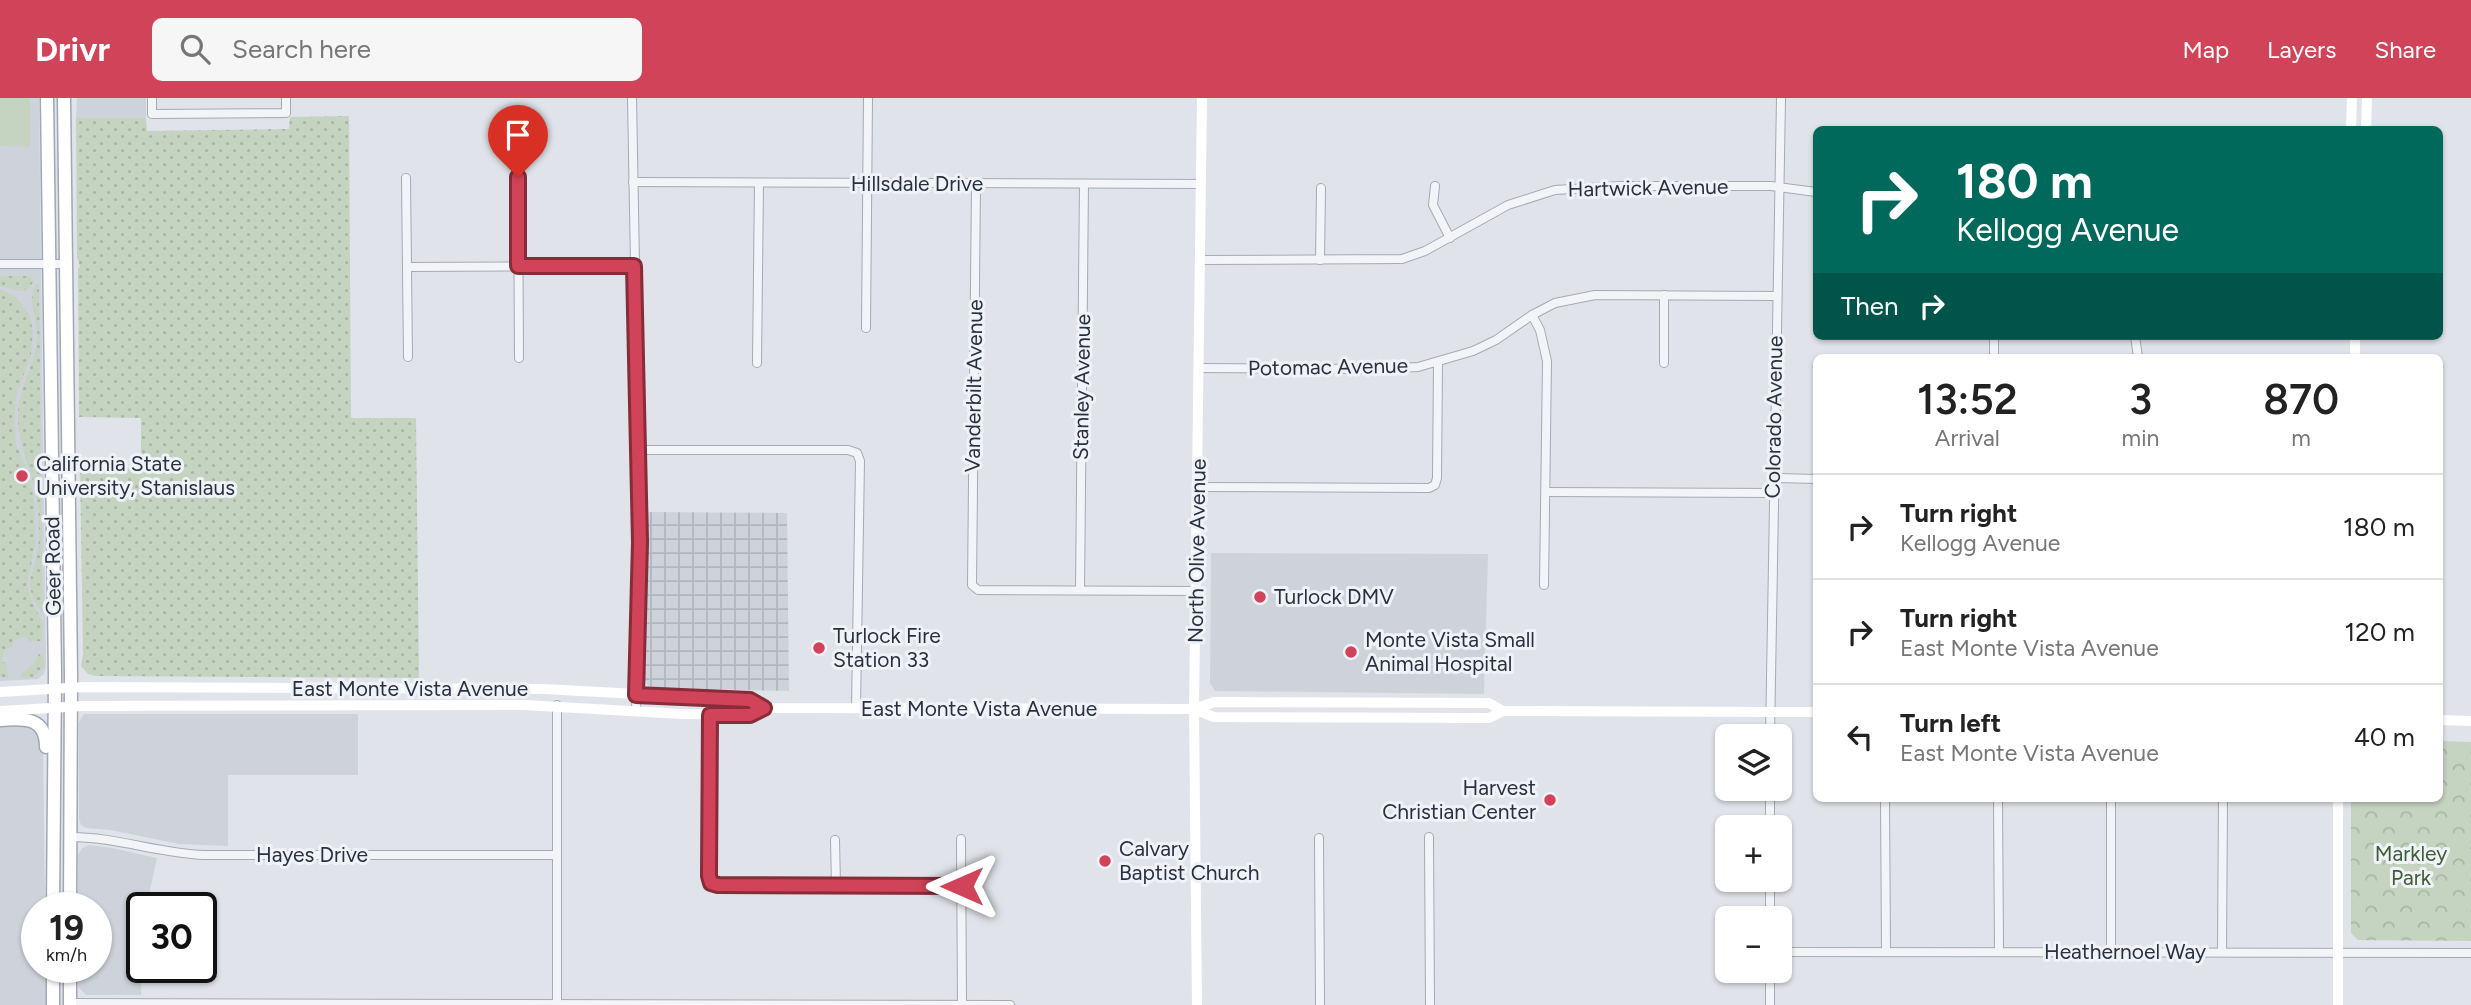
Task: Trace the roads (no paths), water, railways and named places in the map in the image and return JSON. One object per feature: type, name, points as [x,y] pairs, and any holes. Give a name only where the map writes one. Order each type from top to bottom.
[{"type":"main road","name":"Geer Road","points":[[47,98],[54,689],[53,892]]},
{"type":"main road","name":"Geer Road","points":[[64,98],[70,892]]},
{"type":"main road","name":"North Olive Avenue","points":[[1197,1005],[1195,709],[1202,98]]},
{"type":"main road","points":[[2351,126],[2352,98]]},
{"type":"main road","points":[[2366,126],[2367,98]]},
{"type":"main road","name":"East Monte Vista Avenue","points":[[0,692],[70,688],[532,689],[750,700],[764,708]]},
{"type":"main road","name":"East Monte Vista Avenue","points":[[0,710],[70,706],[557,705],[750,715],[764,708],[1195,709],[1214,702],[1489,704],[1503,711],[1813,712]]},
{"type":"main road","points":[[1385,718],[1412,712],[1437,711],[1441,704]]},
{"type":"main road","name":"East Monte Vista Avenue","points":[[1195,709],[1214,717],[1489,718],[1503,711]]},
{"type":"main road","points":[[0,720],[25,719],[39,725],[45,733],[46,752],[53,759]]},
{"type":"main road","points":[[2443,720],[2471,721]]},
{"type":"main road","points":[[2338,802],[2338,1005]]},
{"type":"main road","points":[[53,983],[53,1005]]},
{"type":"main road","points":[[69,983],[69,1004]]},
{"type":"street","points":[[152,98],[152,114],[286,113],[286,98]]},
{"type":"street","points":[[632,98],[640,542],[636,711]]},
{"type":"street","points":[[866,328],[868,98]]},
{"type":"street","name":"Colorado Avenue","points":[[1770,724],[1781,98]]},
{"type":"street","points":[[518,177],[519,358]]},
{"type":"street","points":[[406,178],[408,357]]},
{"type":"street","name":"Hillsdale Drive","points":[[633,182],[1201,184]]},
{"type":"street","points":[[757,363],[759,183]]},
{"type":"street","name":"Vanderbilt Avenue","points":[[976,184],[972,582],[978,590],[1080,590]]},
{"type":"street","name":"Stanley Avenue","points":[[1080,590],[1084,184]]},
{"type":"street","points":[[1435,186],[1433,205],[1450,238]]},
{"type":"street","name":"Hartwick Avenue","points":[[1200,260],[1402,259],[1425,251],[1508,205],[1556,190],[1621,186],[1779,186],[1813,192]]},
{"type":"street","points":[[1320,260],[1321,188]]},
{"type":"street","points":[[0,264],[67,264]]},
{"type":"street","points":[[407,267],[634,266]]},
{"type":"street","points":[[1664,295],[1664,363]]},
{"type":"street","name":"Potomac Avenue","points":[[1199,368],[1381,369],[1438,363],[1496,341],[1532,315],[1555,303],[1583,296],[1776,296]]},
{"type":"street","points":[[1532,315],[1544,340],[1547,361],[1544,585]]},
{"type":"street","points":[[1198,487],[1429,488],[1435,485],[1438,363]]},
{"type":"street","points":[[638,450],[848,450],[857,453],[860,461],[856,709]]},
{"type":"street","points":[[1774,478],[1813,479]]},
{"type":"street","points":[[1546,492],[1773,493]]},
{"type":"street","points":[[1080,590],[1196,591]]},
{"type":"street","points":[[557,705],[557,1004]]},
{"type":"street","points":[[710,715],[711,883],[962,886]]},
{"type":"street","points":[[1885,802],[1886,952]]},
{"type":"street","points":[[1998,802],[1999,952]]},
{"type":"street","points":[[2110,802],[2111,952]]},
{"type":"street","points":[[2222,802],[2222,951]]},
{"type":"street","name":"Hayes Drive","points":[[70,837],[103,838],[194,855],[557,855]]},
{"type":"street","points":[[1429,837],[1430,1005]]},
{"type":"street","points":[[1319,838],[1320,1005]]},
{"type":"street","points":[[961,839],[962,1005]]},
{"type":"street","points":[[835,840],[836,885]]},
{"type":"street","name":"Heathernoel Way","points":[[1792,952],[2471,953]]},
{"type":"street","points":[[1770,983],[1770,1005]]},
{"type":"street","points":[[69,1004],[1010,1005]]},
{"type":"place","name":"California State University, Stanislaus","points":[[22,476]]},
{"type":"place","name":"Turlock DMV","points":[[1260,597]]},
{"type":"place","name":"Turlock Fire Station 33","points":[[819,648]]},
{"type":"place","name":"Monte Vista Small Animal Hospital","points":[[1351,652]]},
{"type":"place","name":"Harvest Christian Center","points":[[1550,800]]},
{"type":"place","name":"Calvary Baptist Church","points":[[1105,861]]},
{"type":"park label","name":"Markley Park","points":[[2411,866]]}]
